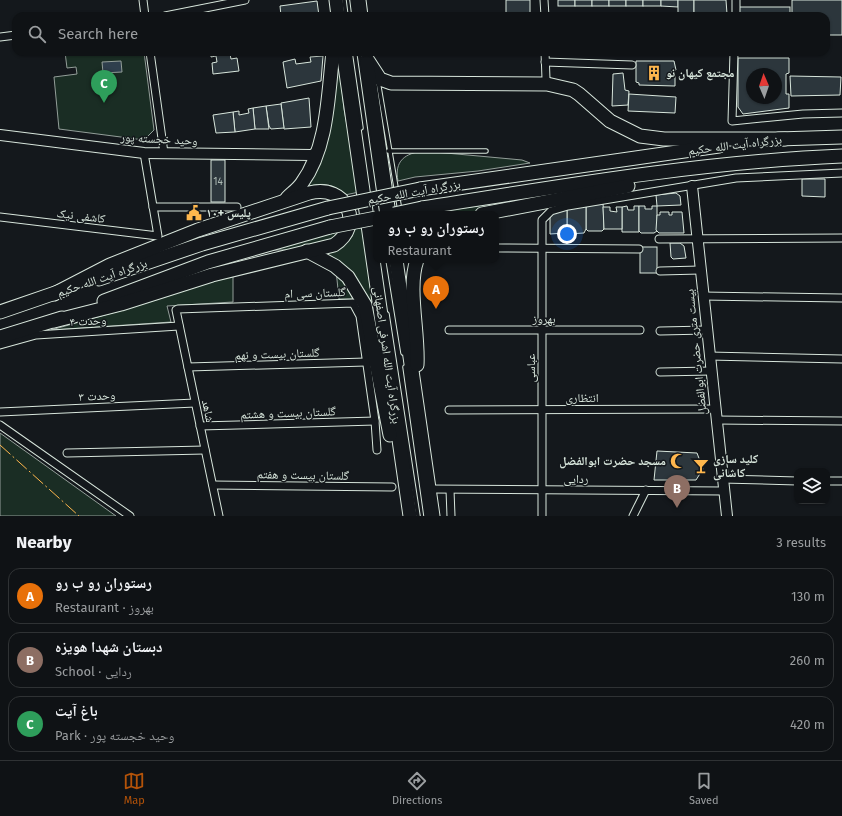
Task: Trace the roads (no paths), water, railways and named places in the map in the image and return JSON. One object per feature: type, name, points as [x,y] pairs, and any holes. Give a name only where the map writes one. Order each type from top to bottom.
[{"type":"highway","points":[[336,0],[338,12]]},
{"type":"highway","points":[[359,0],[360,12]]},
{"type":"highway","points":[[283,202],[301,184],[312,167],[318,152],[333,56]]},
{"type":"highway","name":"بزرگراه آیت الله اشرفی اصفهانی","points":[[344,56],[373,258]]},
{"type":"highway","points":[[364,56],[389,211]]},
{"type":"highway","points":[[365,56],[377,76],[385,82],[391,83],[546,84],[573,90],[610,121],[640,136],[664,140],[785,138]]},
{"type":"highway","name":"بزرگراه آیت الله حکیم","points":[[0,312],[202,244],[328,208],[420,189],[690,150],[785,138],[842,137]]},
{"type":"highway","name":"بزرگراه آیت الله حکیم","points":[[408,211],[516,193],[720,165],[785,158],[842,156]]},
{"type":"highway","points":[[498,211],[666,179],[720,165]]},
{"type":"highway","points":[[54,294],[110,265],[198,230],[314,191],[327,191],[336,194],[342,200],[347,209],[350,221],[346,233],[341,241],[323,248],[212,275],[121,304],[54,321]]},
{"type":"highway","name":"بزرگراه آیت الله حکیم","points":[[0,337],[54,321],[208,262],[373,215]]},
{"type":"highway","points":[[307,251],[335,266],[348,277],[365,305],[390,436],[407,492]]},
{"type":"highway","name":"بزرگراه آیت الله اشرفی اصفهانی","points":[[374,263],[410,516]]},
{"type":"highway","name":"بزرگراه آیت الله اشرفی اصفهانی","points":[[396,263],[433,516]]},
{"type":"highway","points":[[413,269],[418,354],[416,396]]},
{"type":"street","points":[[143,0],[144,12]]},
{"type":"street","points":[[185,12],[245,0]]},
{"type":"street","points":[[544,0],[545,12]]},
{"type":"street","points":[[736,0],[736,12]]},
{"type":"street","points":[[0,37],[12,36]]},
{"type":"street","points":[[151,56],[164,153]]},
{"type":"street","points":[[545,56],[546,79]]},
{"type":"street","points":[[734,56],[732,121],[803,114],[842,113]]},
{"type":"street","points":[[546,62],[632,65]]},
{"type":"street","name":"وحید خجسته پور","points":[[0,135],[144,153],[311,155],[318,152]]},
{"type":"street","points":[[144,153],[153,207],[238,207]]},
{"type":"street","points":[[692,186],[736,178],[842,173]]},
{"type":"street","name":"عباسی","points":[[542,516],[542,220],[551,211],[568,206],[692,186]]},
{"type":"street","name":"بیست متری حضرت ابوالفضل","points":[[692,186],[723,491],[727,516]]},
{"type":"street","name":"کاشفی نیک","points":[[0,217],[158,236],[153,207]]},
{"type":"street","points":[[658,239],[842,238]]},
{"type":"street","points":[[499,248],[639,249]]},
{"type":"street","points":[[660,271],[700,270]]},
{"type":"street","points":[[703,296],[842,298]]},
{"type":"street","name":"گلستان سی ام","points":[[176,310],[353,303],[360,316],[375,421],[377,450]]},
{"type":"street","name":"شاهد","points":[[176,310],[219,516]]},
{"type":"street","name":"وحدت ۴","points":[[0,345],[36,335],[179,326]]},
{"type":"street","name":"بهروز","points":[[449,330],[640,330]]},
{"type":"street","points":[[660,331],[707,330]]},
{"type":"street","points":[[709,356],[842,359]]},
{"type":"street","name":"گلستان بیست و نهم","points":[[188,367],[366,362]]},
{"type":"street","points":[[660,372],[711,371]]},
{"type":"street","name":"وحدت ۳","points":[[0,412],[195,402]]},
{"type":"street","name":"انتظاری","points":[[449,410],[715,409]]},
{"type":"street","points":[[716,420],[842,421]]},
{"type":"street","name":"گلستان بیست و هشتم","points":[[200,426],[375,421]]},
{"type":"street","points":[[0,425],[130,516]]},
{"type":"street","points":[[66,453],[205,450]]},
{"type":"street","points":[[722,479],[794,480]]},
{"type":"street","points":[[830,481],[842,481]]},
{"type":"street","name":"گلستان بیست و هفتم","points":[[213,485],[392,487]]},
{"type":"street","name":"ردایی","points":[[429,490],[723,491]]},
{"type":"street","points":[[450,490],[452,516]]},
{"type":"street","points":[[633,516],[646,490]]},
{"type":"lane","points":[[344,0],[346,12]]},
{"type":"lane","points":[[352,0],[354,12]]},
{"type":"lane","points":[[351,56],[361,131]]},
{"type":"lane","points":[[364,56],[382,211]]},
{"type":"lane","points":[[377,76],[388,151],[399,211]]},
{"type":"lane","points":[[388,151],[486,151]]},
{"type":"lane","points":[[369,194],[373,215]]},
{"type":"lane","points":[[388,263],[403,356]]},
{"type":"lane","points":[[387,310],[418,516]]},
{"type":"lane","points":[[404,363],[426,516]]},
{"type":"water","points":[[121,61],[122,72],[103,73],[102,62]]},
{"type":"place","name":"مجتمع کیهان نو","points":[[654,73]]},
{"type":"place","name":"باغ آیت","points":[[104,103]]},
{"type":"place","name":"پلیس +۱۰","points":[[194,213]]},
{"type":"place","name":"رستوران رو ب رو","points":[[436,309]]},
{"type":"place","name":"مسجد حضرت ابوالفضل","points":[[678,461]]},
{"type":"place","name":"کلید سازی کاشانی","points":[[701,466]]},
{"type":"place","name":"دبستان شهدا هویزه","points":[[677,508]]}]
